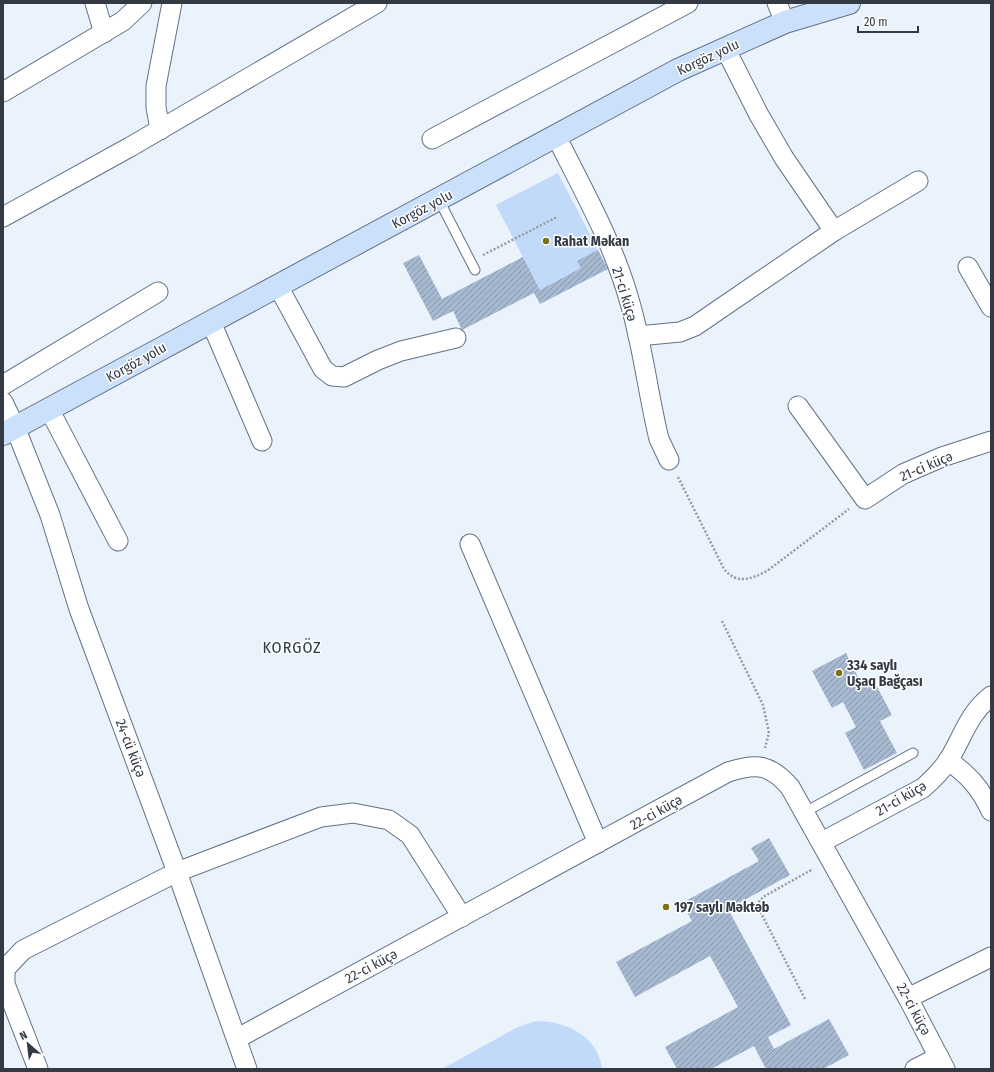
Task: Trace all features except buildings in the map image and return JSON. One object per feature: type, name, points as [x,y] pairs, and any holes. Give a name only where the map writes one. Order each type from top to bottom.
[{"type":"main road","name":"Korgöz yolu","points":[[9,430],[49,410],[678,70],[725,48],[781,13],[850,3]]},
{"type":"street","points":[[95,3],[104,33]]},
{"type":"street","points":[[3,92],[123,21],[142,3]]},
{"type":"street","points":[[160,130],[156,108],[156,86],[172,3]]},
{"type":"street","points":[[3,217],[160,130],[377,3]]},
{"type":"street","points":[[432,139],[688,3]]},
{"type":"street","points":[[725,48],[759,115],[784,158],[834,231]]},
{"type":"street","name":"21-ci küçə","points":[[556,136],[596,216],[619,270],[630,303],[638,336],[659,440],[669,460]]},
{"type":"street","points":[[638,336],[680,332],[695,326],[834,231],[918,180]]},
{"type":"street","points":[[968,267],[991,307]]},
{"type":"street","points":[[278,286],[323,369],[332,376],[344,377],[383,358],[456,338]]},
{"type":"street","points":[[3,385],[158,292]]},
{"type":"street","points":[[211,322],[262,441]]},
{"type":"street","name":"24-cü küçə","points":[[3,402],[9,430],[50,514],[79,609],[178,872],[248,1069]]},
{"type":"street","points":[[798,406],[865,499]]},
{"type":"street","points":[[49,410],[118,541]]},
{"type":"street","name":"21-ci küçə","points":[[865,499],[903,474],[942,457],[991,441]]},
{"type":"street","points":[[470,544],[598,843]]},
{"type":"street","name":"21-ci küçə","points":[[822,842],[923,788],[936,776],[948,760],[969,721],[982,704],[991,696]]},
{"type":"street","points":[[948,760],[970,777],[983,795],[991,811]]},
{"type":"street","name":"22-ci küçə","points":[[238,1038],[728,772],[746,766],[760,766],[779,773],[790,787],[908,998],[942,1063]]},
{"type":"street","points":[[38,1069],[5,984],[6,969],[8,964],[23,950],[178,872],[321,817],[353,813],[389,820],[410,835],[462,917]]},
{"type":"street","points":[[908,998],[991,957]]},
{"type":"street","points":[[915,1069],[942,1063]]},
{"type":"lane","points":[[438,200],[475,270]]},
{"type":"lane","points":[[805,812],[913,753]]},
{"type":"path","points":[[470,261],[557,217]]},
{"type":"path","points":[[669,460],[724,569],[730,576],[741,579],[753,578],[767,571],[844,512],[865,499]]},
{"type":"path","points":[[722,620],[763,705],[768,733],[760,766]]},
{"type":"path","points":[[805,998],[760,911],[758,903],[763,897],[831,859]]},
{"type":"shaded area","points":[[558,173],[598,250],[581,268],[540,290],[496,205]]},
{"type":"shaded area","points":[[536,1021],[569,1027],[579,1033],[587,1039],[594,1048],[599,1057],[602,1069],[442,1069],[516,1028]]},
{"type":"place","name":"Rahat Məkan","points":[[546,241]]},
{"type":"place","name":"334 saylı Uşaq Bağçası","points":[[839,673]]},
{"type":"place","name":"197 saylı Məktəb","points":[[666,907]]},
{"type":"district","name":"KORGÖZ","points":[[292,647]]}]
